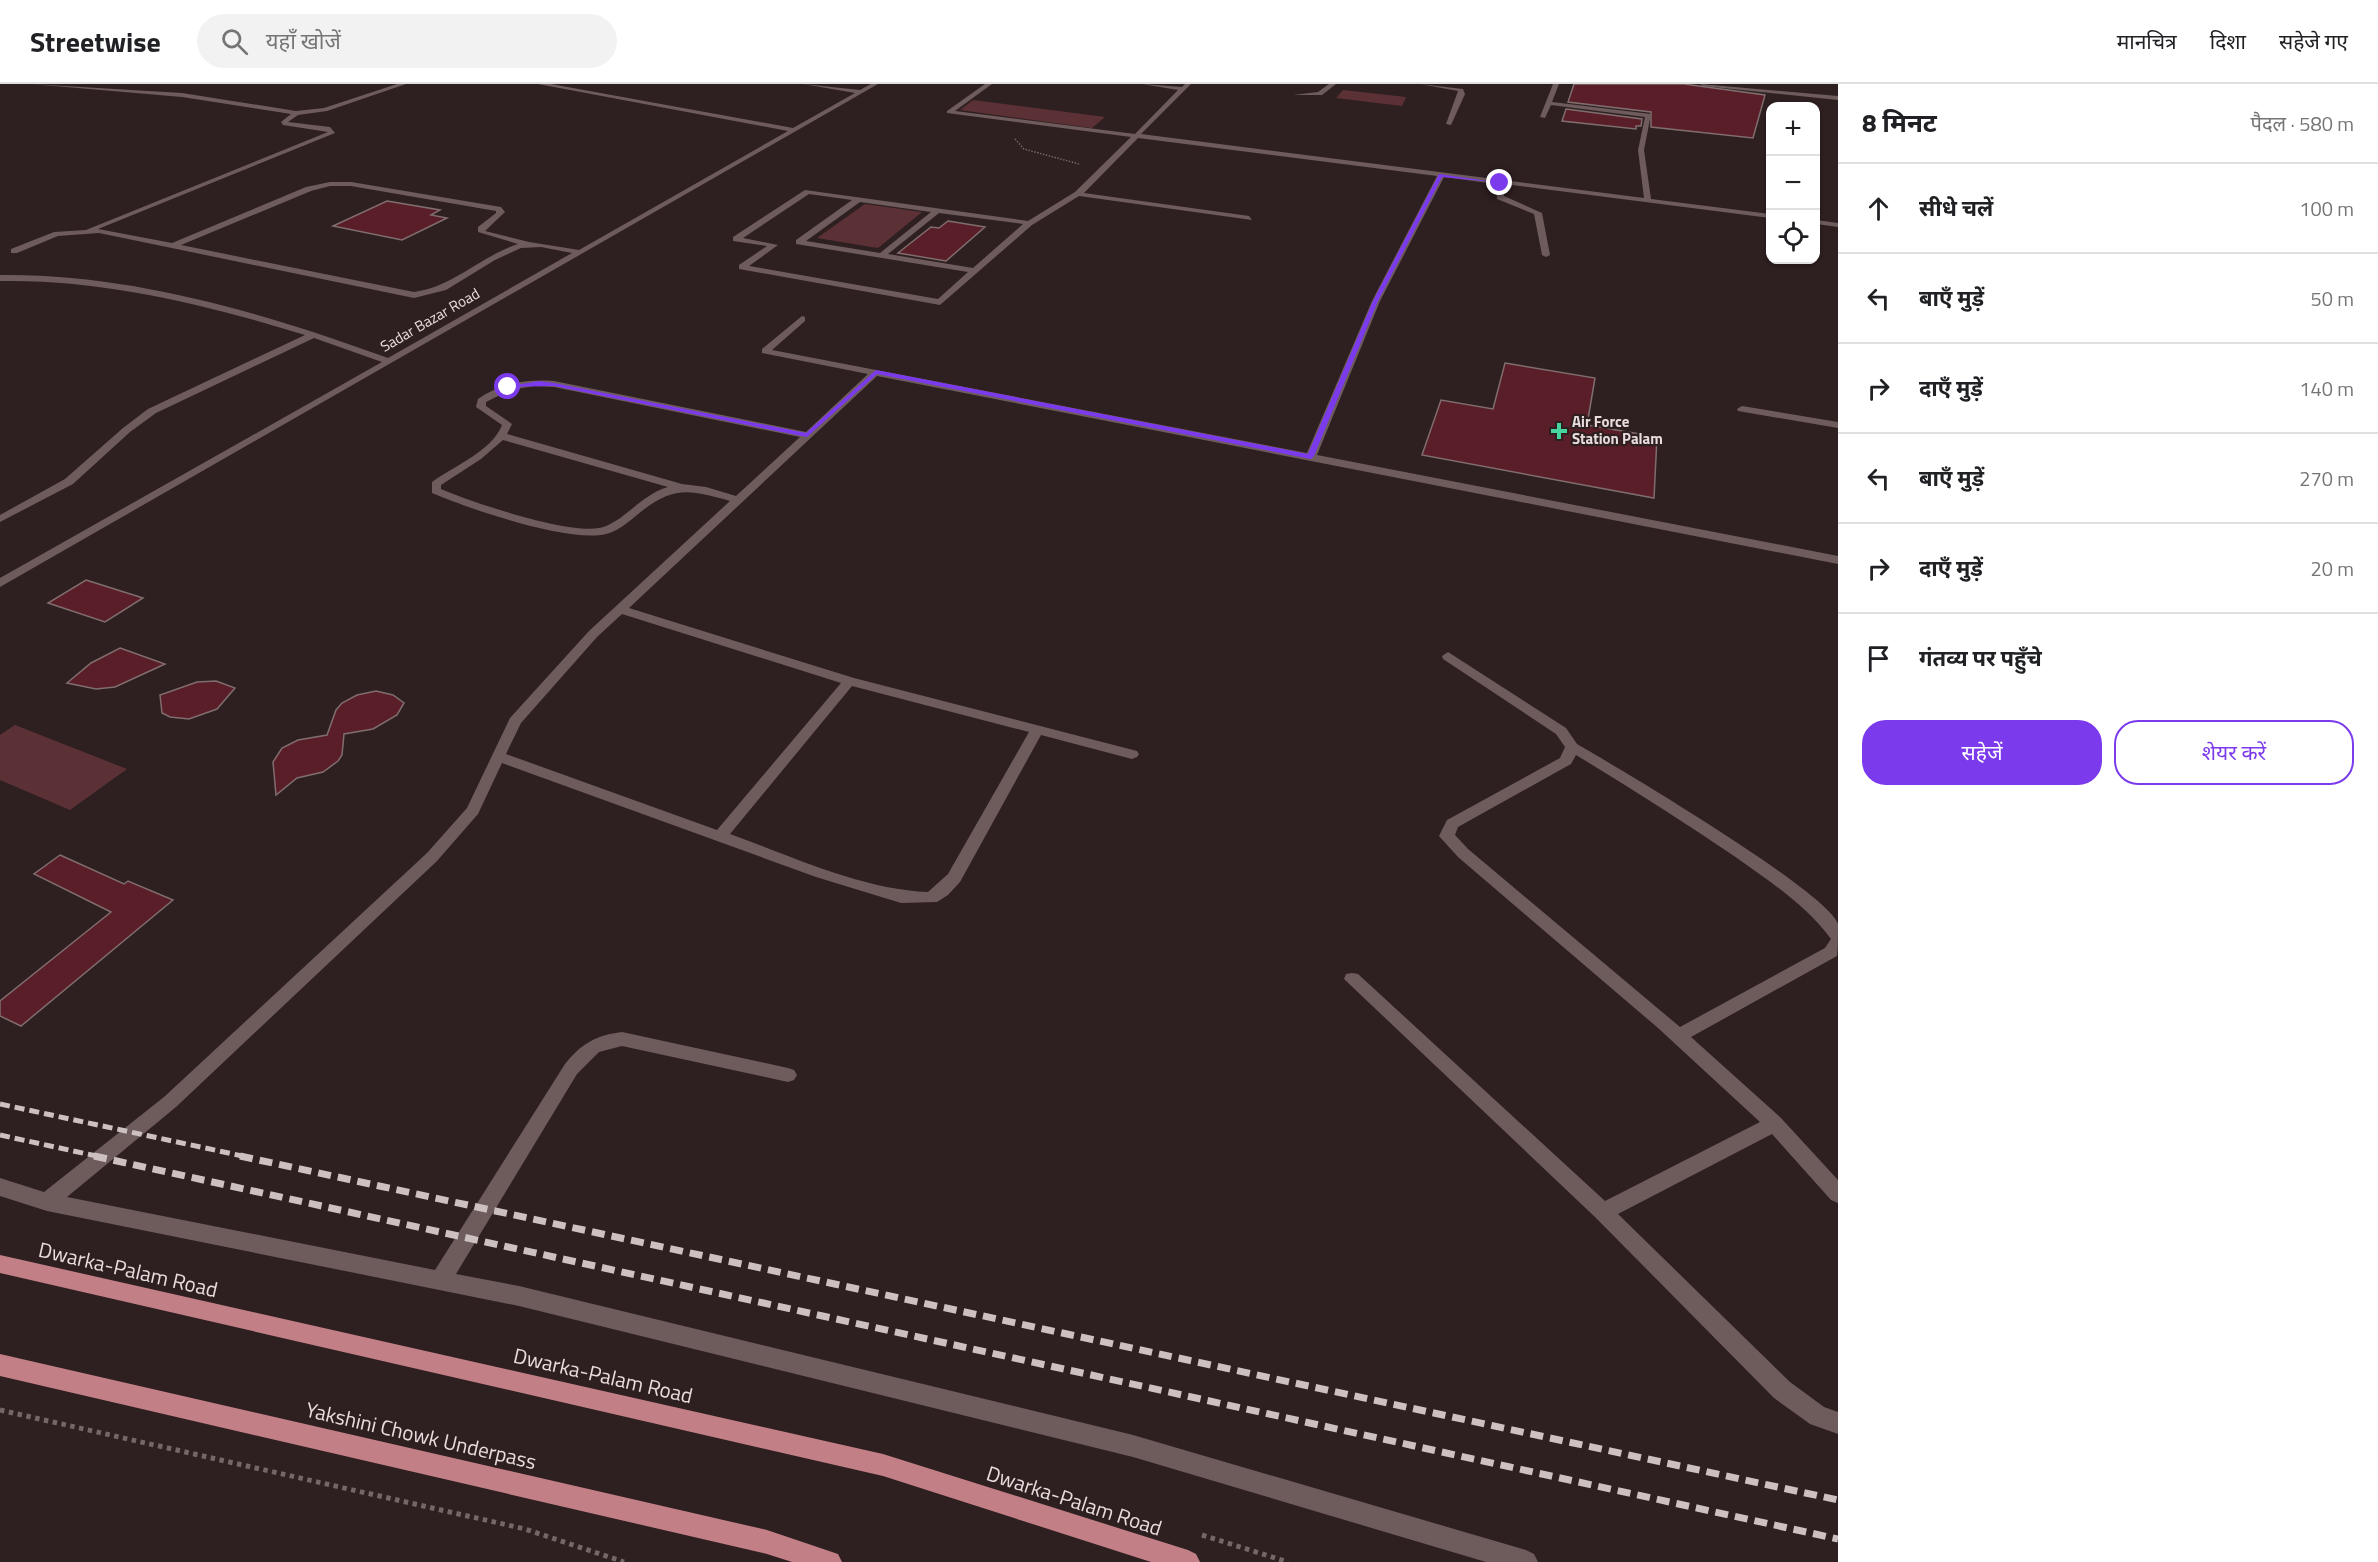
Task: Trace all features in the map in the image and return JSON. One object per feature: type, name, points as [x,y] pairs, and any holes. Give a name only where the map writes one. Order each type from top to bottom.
[{"type":"main road","name":"Dwarka-Palam Road","points":[[0,1264],[883,1465],[1188,1562]]},
{"type":"main road","name":"Yakshini Chowk Underpass","points":[[0,1365],[767,1542],[830,1562]]},
{"type":"street","points":[[34,84],[182,95],[296,113],[326,110],[403,84]]},
{"type":"street","points":[[542,84],[794,130]]},
{"type":"street","points":[[806,84],[861,92]]},
{"type":"street","name":"Sadar Bazar Road","points":[[0,583],[875,84]]},
{"type":"street","points":[[989,84],[949,112],[1766,216]]},
{"type":"street","points":[[1145,84],[1186,86]]},
{"type":"street","points":[[1296,95],[1320,94],[1333,84]]},
{"type":"street","points":[[1423,84],[1461,90],[1462,94],[1449,124]]},
{"type":"street","points":[[1543,117],[1556,84]]},
{"type":"street","points":[[1702,84],[1838,98]]},
{"type":"street","points":[[859,199],[742,267],[940,302],[1029,223],[1078,194],[1102,167],[1186,86]]},
{"type":"street","points":[[1548,103],[1649,115],[1641,150],[1648,201]]},
{"type":"street","points":[[87,230],[332,133],[330,129],[322,127],[285,124],[284,122],[296,113]]},
{"type":"street","points":[[1311,456],[1376,301],[1441,175]]},
{"type":"street","points":[[172,246],[309,189],[342,183],[498,209],[501,212],[499,215],[481,229],[482,232],[530,245],[579,252]]},
{"type":"street","points":[[1500,183],[1500,197],[1538,213],[1546,255]]},
{"type":"street","points":[[975,271],[882,255],[736,238],[808,192],[1029,223]]},
{"type":"street","points":[[1078,194],[1249,218]]},
{"type":"street","points":[[882,255],[938,210]]},
{"type":"street","points":[[1820,223],[1838,225]]},
{"type":"street","points":[[14,251],[57,234],[87,230],[114,233],[414,294],[436,291],[513,249],[530,245]]},
{"type":"street","points":[[0,278],[54,280],[129,289],[182,299],[315,334],[389,361]]},
{"type":"street","points":[[802,319],[765,351],[1838,560]]},
{"type":"street","points":[[0,519],[69,481],[88,467],[133,422],[315,334]]},
{"type":"street","points":[[47,1202],[170,1102],[432,857],[473,810],[484,782],[500,757],[515,721],[593,634],[876,372]]},
{"type":"street","points":[[681,486],[661,490],[612,529],[580,533],[436,491],[436,484],[502,436],[507,424],[485,412],[481,407],[481,401],[508,387],[539,383],[807,435]]},
{"type":"street","points":[[1742,409],[1838,425]]},
{"type":"street","points":[[502,436],[738,500]]},
{"type":"street","points":[[620,609],[849,681],[1132,754]]},
{"type":"street","points":[[1448,656],[1561,731],[1572,747],[1625,777],[1743,856],[1818,911],[1835,926],[1838,936]]},
{"type":"street","points":[[720,836],[849,681]]},
{"type":"street","points":[[500,757],[822,873],[901,897],[931,898],[942,891],[954,878],[1037,730]]},
{"type":"street","points":[[1572,747],[1566,760],[1452,824],[1447,836],[1463,854],[1679,1036],[1774,1124],[1838,1194]]},
{"type":"street","points":[[1679,1036],[1831,952],[1838,941]]},
{"type":"street","points":[[1352,979],[1603,1212],[1782,1390],[1818,1416],[1838,1423]]},
{"type":"street","points":[[441,1279],[571,1069],[584,1053],[601,1041],[622,1039],[788,1076]]},
{"type":"street","points":[[1603,1212],[1774,1124]]},
{"type":"street","points":[[0,1187],[47,1202],[441,1279],[1133,1446],[1526,1562]]},
{"type":"path","points":[[1013,136],[1024,149],[1071,163],[1102,167]]},
{"type":"path","points":[[0,1410],[525,1529],[624,1562]]},
{"type":"shaded area","points":[[1343,90],[1406,97],[1402,106],[1336,98]]},
{"type":"shaded area","points":[[973,100],[1105,117],[1092,128],[960,110]]},
{"type":"shaded area","points":[[865,204],[922,212],[878,248],[817,238]]},
{"type":"shaded area","points":[[15,725],[127,769],[70,810],[0,780],[0,735]]},
{"type":"building","points":[[1574,84],[1684,84],[1765,95],[1753,138],[1651,127],[1651,112],[1568,102]]},
{"type":"building","points":[[1566,109],[1642,119],[1641,126],[1636,126],[1636,129],[1562,121]]},
{"type":"building","points":[[387,201],[440,210],[431,215],[447,218],[402,240],[333,226]]},
{"type":"building","points":[[948,221],[985,227],[946,261],[898,253],[931,227],[939,228]]},
{"type":"building","points":[[1505,363],[1595,378],[1587,425],[1657,437],[1654,498],[1422,455],[1441,400],[1493,409]]},
{"type":"building","points":[[86,580],[143,598],[105,622],[48,603]]},
{"type":"building","points":[[120,648],[165,664],[115,687],[96,689],[67,683],[91,663]]},
{"type":"building","points":[[216,681],[235,688],[217,709],[189,719],[170,717],[162,713],[160,695],[197,682]]},
{"type":"building","points":[[376,691],[393,695],[404,703],[397,715],[373,729],[344,734],[342,755],[338,761],[323,772],[297,778],[276,795],[273,762],[282,748],[298,740],[327,735],[336,710],[342,703],[357,695]]},
{"type":"building","points":[[60,855],[124,884],[128,881],[173,900],[21,1026],[0,1016],[0,1001],[111,912],[34,874]]},
{"type":"railway","points":[[0,1104],[247,1157]]},
{"type":"railway","points":[[0,1135],[101,1157]]},
{"type":"railway","points":[[94,1156],[1838,1539]]},
{"type":"railway","points":[[240,1156],[1838,1500]]},
{"type":"place","name":"Air Force Station Palam","points":[[1559,431]]},
{"type":"route","points":[[508,387],[528,383],[554,384],[807,435],[876,372],[1311,456],[1376,301],[1441,175],[1500,183]]}]
